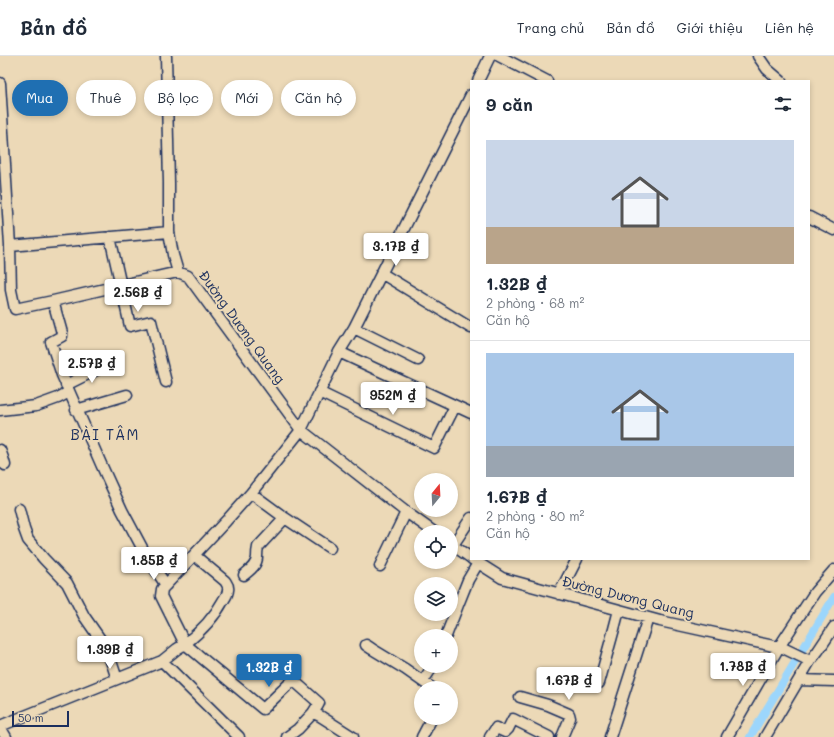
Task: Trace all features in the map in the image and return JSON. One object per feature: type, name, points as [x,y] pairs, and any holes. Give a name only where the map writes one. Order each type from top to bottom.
[{"type":"street","points":[[166,56],[169,232],[178,272]]},
{"type":"street","points":[[478,80],[490,56]]},
{"type":"street","points":[[499,56],[545,80]]},
{"type":"street","points":[[758,56],[767,69],[780,80]]},
{"type":"street","name":"Đường Dương Quang","points":[[0,83],[10,246],[11,290],[15,309],[178,272],[188,276],[301,430],[424,525]]},
{"type":"street","points":[[287,737],[298,729],[313,713],[318,703],[293,680],[263,710],[185,644],[161,596],[162,589],[251,493],[301,430],[339,352],[354,328],[470,97]]},
{"type":"street","points":[[810,217],[834,230]]},
{"type":"street","points":[[10,246],[169,232]]},
{"type":"street","points":[[110,237],[130,326],[151,321],[166,382]]},
{"type":"street","points":[[381,273],[470,327]]},
{"type":"street","points":[[53,301],[62,336],[51,341],[51,343],[76,410],[122,510],[147,557],[166,585]]},
{"type":"street","points":[[354,328],[418,360]]},
{"type":"street","points":[[339,352],[470,413]]},
{"type":"street","points":[[0,410],[36,406],[58,398],[68,388],[108,364]]},
{"type":"street","points":[[319,392],[434,448],[455,406]]},
{"type":"street","points":[[76,410],[127,395]]},
{"type":"street","points":[[0,450],[4,458],[5,465]]},
{"type":"street","points":[[251,493],[330,548]]},
{"type":"street","points":[[19,508],[28,540],[67,583],[84,616],[107,649],[117,679]]},
{"type":"street","points":[[380,566],[406,512]]},
{"type":"street","points":[[244,575],[251,570],[255,564],[258,547],[285,518]]},
{"type":"street","points":[[458,536],[470,519]]},
{"type":"street","name":"Đường Dương Quang","points":[[458,549],[470,557]]},
{"type":"street","points":[[6,737],[0,726],[162,660],[195,636],[220,608],[228,590],[228,584],[194,555]]},
{"type":"street","points":[[449,629],[468,580],[474,560]]},
{"type":"street","name":"Đường Dương Quang","points":[[474,560],[502,578],[648,618],[781,648],[808,660]]},
{"type":"street","points":[[559,594],[576,560]]},
{"type":"street","points":[[727,737],[815,592],[834,570]]},
{"type":"street","points":[[598,683],[619,610]]},
{"type":"street","points":[[610,737],[648,618]]},
{"type":"street","points":[[765,737],[799,680],[808,660],[834,627]]},
{"type":"street","points":[[366,645],[423,681],[428,673]]},
{"type":"street","points":[[162,660],[239,737]]},
{"type":"street","points":[[799,680],[834,681]]},
{"type":"street","points":[[520,696],[548,705],[569,714],[570,718],[562,737]]},
{"type":"street","points":[[313,713],[353,737]]},
{"type":"street","points":[[490,737],[496,728],[505,732],[513,719],[549,737]]},
{"type":"street","points":[[422,737],[428,725]]},
{"type":"waterway","points":[[750,737],[834,597]]},
{"type":"district","name":"BÀI TÂM","points":[[105,435]]}]
